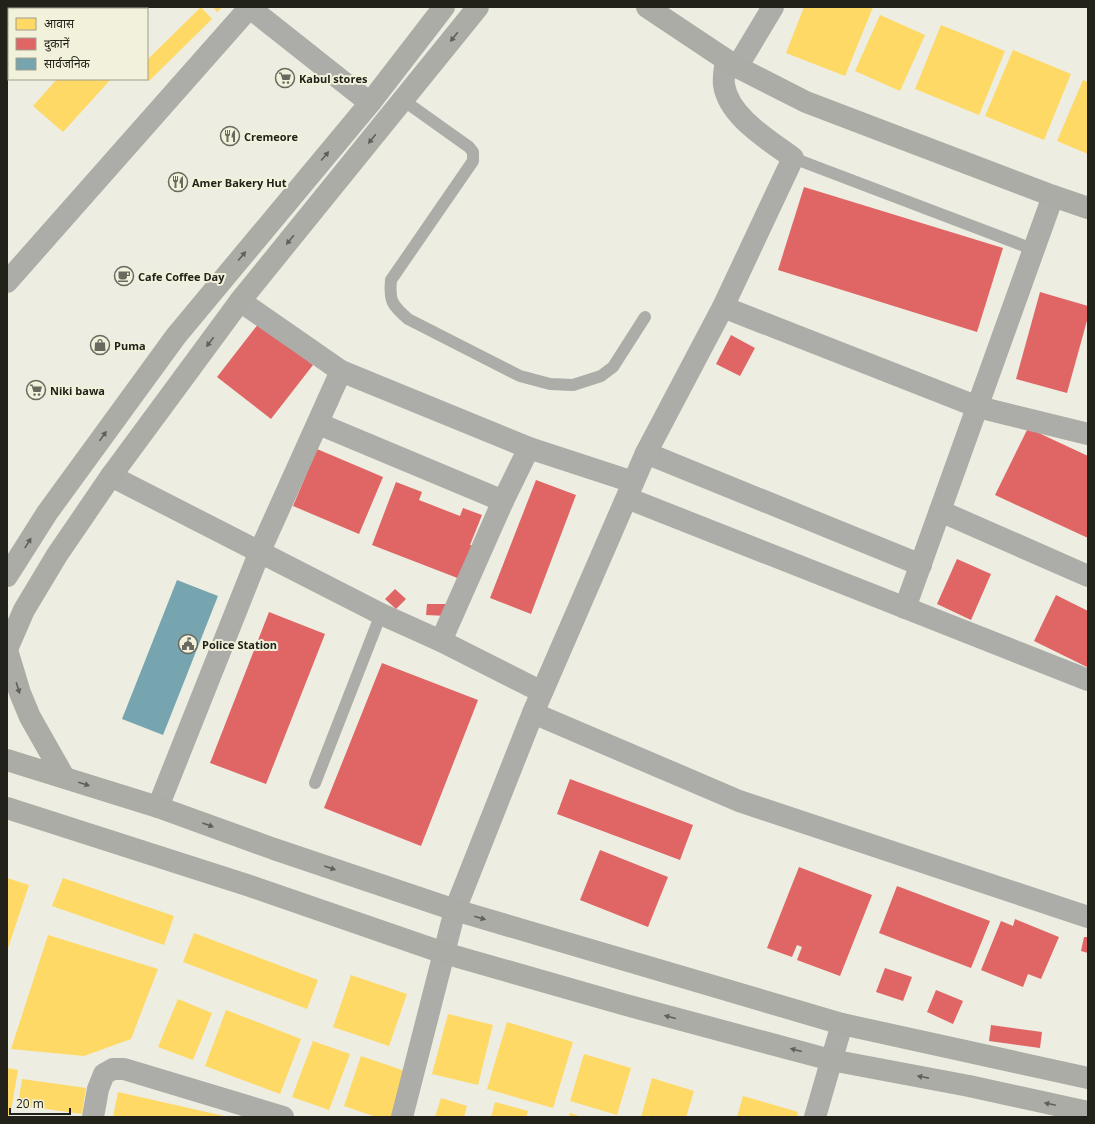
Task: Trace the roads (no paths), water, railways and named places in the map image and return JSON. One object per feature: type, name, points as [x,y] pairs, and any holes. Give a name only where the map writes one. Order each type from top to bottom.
[{"type":"street","points":[[7,282],[250,7],[370,103]]},
{"type":"street","points":[[7,576],[47,513],[176,336],[370,103],[444,7]]},
{"type":"street","points":[[64,777],[30,717],[20,694],[7,650],[24,610],[57,555],[111,476],[240,301],[478,7]]},
{"type":"street","points":[[646,7],[731,63],[806,102],[1088,208]]},
{"type":"street","points":[[402,1117],[455,910],[533,713],[646,453],[723,307],[793,158],[748,124],[730,101],[724,84],[731,63],[773,7]]},
{"type":"street","points":[[905,608],[1035,250],[1053,196]]},
{"type":"street","points":[[240,301],[341,371],[630,490],[905,608],[1088,680]]},
{"type":"street","points":[[723,307],[978,407],[1088,434]]},
{"type":"street","points":[[158,807],[260,551],[319,424],[341,371]]},
{"type":"street","points":[[319,424],[503,501]]},
{"type":"street","points":[[442,640],[503,501],[529,448]]},
{"type":"street","points":[[646,453],[921,565]]},
{"type":"street","points":[[111,476],[382,614],[442,640],[542,692]]},
{"type":"street","points":[[940,511],[1088,576]]},
{"type":"street","points":[[533,713],[739,801],[1088,917]]},
{"type":"street","points":[[7,760],[158,807],[274,849],[455,910],[842,1024],[1088,1078]]},
{"type":"street","points":[[7,808],[250,886],[444,953],[633,1007],[831,1060],[969,1086],[1088,1112]]},
{"type":"street","points":[[814,1117],[842,1024]]},
{"type":"street","points":[[93,1117],[98,1089],[104,1074],[113,1069],[124,1069],[252,1112],[282,1117]]},
{"type":"lane","points":[[403,100],[469,147],[473,152],[473,161],[391,280],[390,295],[395,307],[399,311],[408,319],[520,376],[550,384],[573,385],[601,376],[613,367],[645,317]]},
{"type":"lane","points":[[793,158],[1035,250]]},
{"type":"lane","points":[[315,783],[382,614]]},
{"type":"place","name":"Kabul stores","points":[[285,78]]},
{"type":"place","name":"Cremeore","points":[[230,136]]},
{"type":"place","name":"Amer Bakery Hut","points":[[178,182]]},
{"type":"place","name":"Cafe Coffee Day","points":[[124,276]]},
{"type":"place","name":"Puma","points":[[100,345]]},
{"type":"place","name":"Niki bawa","points":[[36,390]]},
{"type":"place","name":"Police Station","points":[[188,644]]}]
